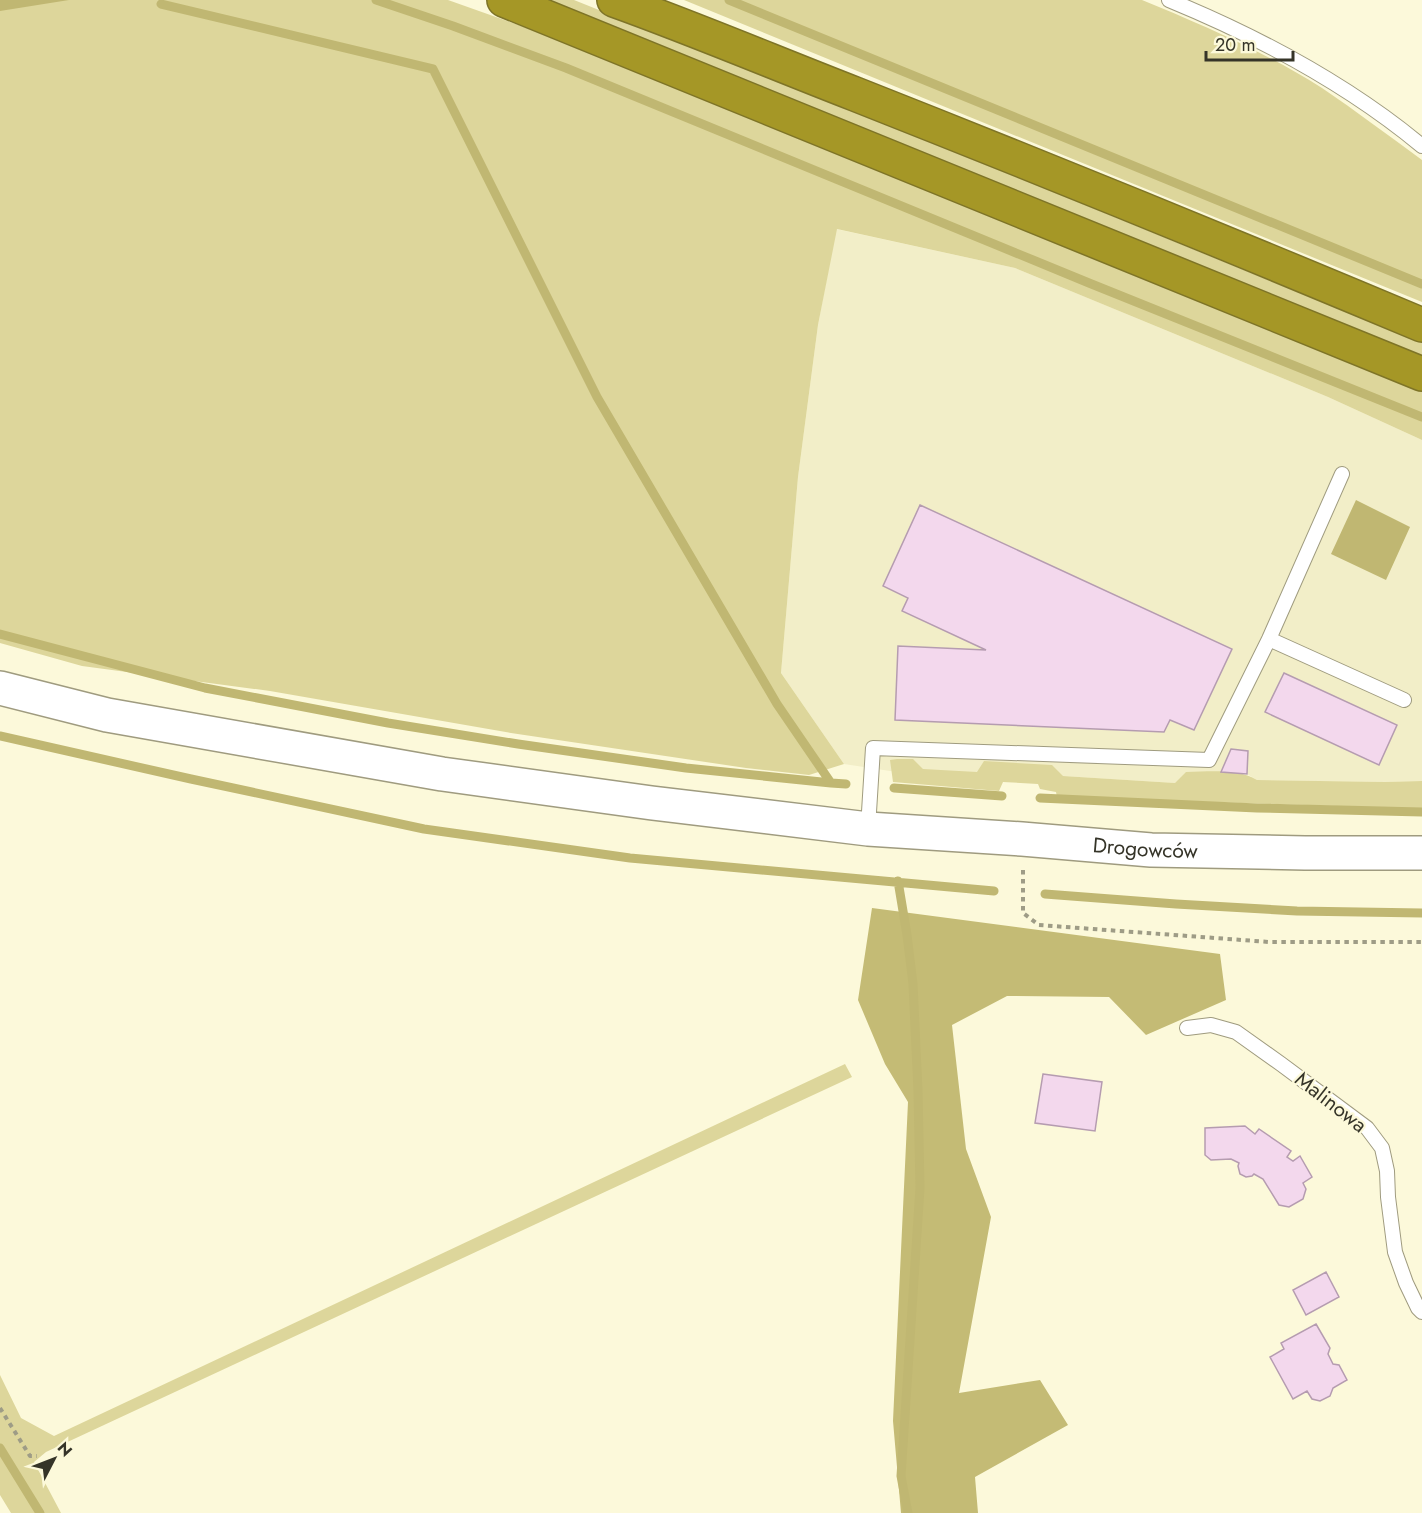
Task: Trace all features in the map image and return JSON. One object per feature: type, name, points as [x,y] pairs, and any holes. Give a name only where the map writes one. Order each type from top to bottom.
[{"type":"highway","points":[[614,0],[1045,169],[1422,325]]},
{"type":"highway","points":[[625,0],[654,14]]},
{"type":"highway","points":[[505,1],[1422,374]]},
{"type":"main road","name":"Drogowców","points":[[0,687],[107,715],[442,774],[652,803],[868,829],[1151,850],[1422,853]]},
{"type":"lane","points":[[1169,0],[1204,14],[1299,62],[1357,98],[1422,146]]},
{"type":"lane","points":[[868,829],[873,748],[1209,760],[1269,639],[1342,474]]},
{"type":"lane","points":[[1269,639],[1404,700]]},
{"type":"lane","name":"Malinowa","points":[[1186,1028],[1210,1025],[1236,1032],[1367,1128],[1382,1148],[1388,1171],[1388,1197],[1395,1252],[1406,1283],[1422,1312]]},
{"type":"path","points":[[1022,839],[1023,913],[1039,925],[1269,942],[1422,942]]},
{"type":"path","points":[[0,1408],[30,1456],[37,1456]]},
{"type":"shaded area","points":[[0,0],[448,0],[610,60],[1422,391],[1422,440],[1328,397],[1015,268],[837,229],[818,325],[798,477],[781,673],[844,764],[809,775],[746,768],[511,733],[270,691],[82,666],[0,643]]},
{"type":"shaded area","points":[[0,0],[69,0],[0,11]]},
{"type":"shaded area","points":[[549,0],[574,0],[1039,186],[1422,343],[1422,356]]},
{"type":"shaded area","points":[[684,0],[1142,0],[1234,40],[1300,75],[1335,97],[1422,160],[1422,302]]},
{"type":"shaded area","points":[[836,229],[1015,268],[1328,397],[1422,440],[1422,781],[1257,780],[1247,774],[1221,772],[1175,783],[1063,776],[890,771],[844,764],[781,673],[798,477],[818,325]]},
{"type":"shaded area","points":[[1356,500],[1410,527],[1386,580],[1331,554]]},
{"type":"shaded area","points":[[913,759],[923,769],[977,772],[984,761],[1052,765],[1063,776],[1175,783],[1186,772],[1213,771],[1232,772],[1257,780],[1422,781],[1422,808],[1057,797],[1056,792],[1040,789],[1038,784],[1003,782],[999,791],[893,782],[890,760]]},
{"type":"shaded area","points":[[872,908],[1220,954],[1226,1000],[1146,1035],[1109,997],[1007,996],[952,1025],[966,1149],[991,1217],[959,1393],[1040,1380],[1068,1425],[975,1477],[978,1513],[901,1513],[893,1421],[908,1102],[885,1064],[858,1000]]},
{"type":"shaded area","points":[[845,1064],[852,1077],[46,1452],[34,1462],[61,1513],[11,1513],[0,1495],[0,1375],[21,1418],[54,1436]]},
{"type":"building","points":[[920,505],[1232,649],[1194,730],[1170,720],[1164,732],[895,720],[898,646],[986,650],[902,611],[908,598],[883,586]]},
{"type":"building","points":[[1284,673],[1397,725],[1379,765],[1265,712]]},
{"type":"building","points":[[1231,749],[1248,751],[1247,774],[1221,772]]},
{"type":"building","points":[[1043,1074],[1102,1082],[1095,1131],[1035,1123]]},
{"type":"building","points":[[1245,1126],[1255,1134],[1259,1129],[1291,1151],[1287,1157],[1293,1161],[1300,1156],[1312,1177],[1303,1183],[1306,1189],[1303,1199],[1289,1207],[1279,1205],[1263,1179],[1254,1174],[1246,1177],[1240,1174],[1239,1163],[1231,1159],[1211,1160],[1205,1155],[1205,1128]]},
{"type":"building","points":[[1326,1272],[1339,1297],[1306,1315],[1293,1290]]},
{"type":"building","points":[[1316,1324],[1330,1348],[1328,1354],[1333,1364],[1339,1365],[1347,1380],[1333,1388],[1330,1396],[1320,1401],[1312,1399],[1307,1391],[1293,1399],[1270,1357],[1284,1349],[1281,1343]]},
{"type":"waterway","points":[[376,0],[566,68],[1422,417]]},
{"type":"waterway","points":[[729,0],[1422,284]]},
{"type":"waterway","points":[[161,4],[433,69],[597,397],[777,704],[831,783],[846,784]]},
{"type":"waterway","points":[[0,634],[205,688],[388,723],[686,768],[831,783]]},
{"type":"waterway","points":[[0,736],[424,829],[630,858],[994,891]]},
{"type":"waterway","points":[[894,788],[1002,796]]},
{"type":"waterway","points":[[1040,798],[1257,808],[1422,812]]},
{"type":"waterway","points":[[898,881],[913,984],[920,1188],[901,1476],[908,1513]]},
{"type":"waterway","points":[[1045,894],[1297,911],[1422,913]]},
{"type":"waterway","points":[[0,1448],[40,1513]]}]
